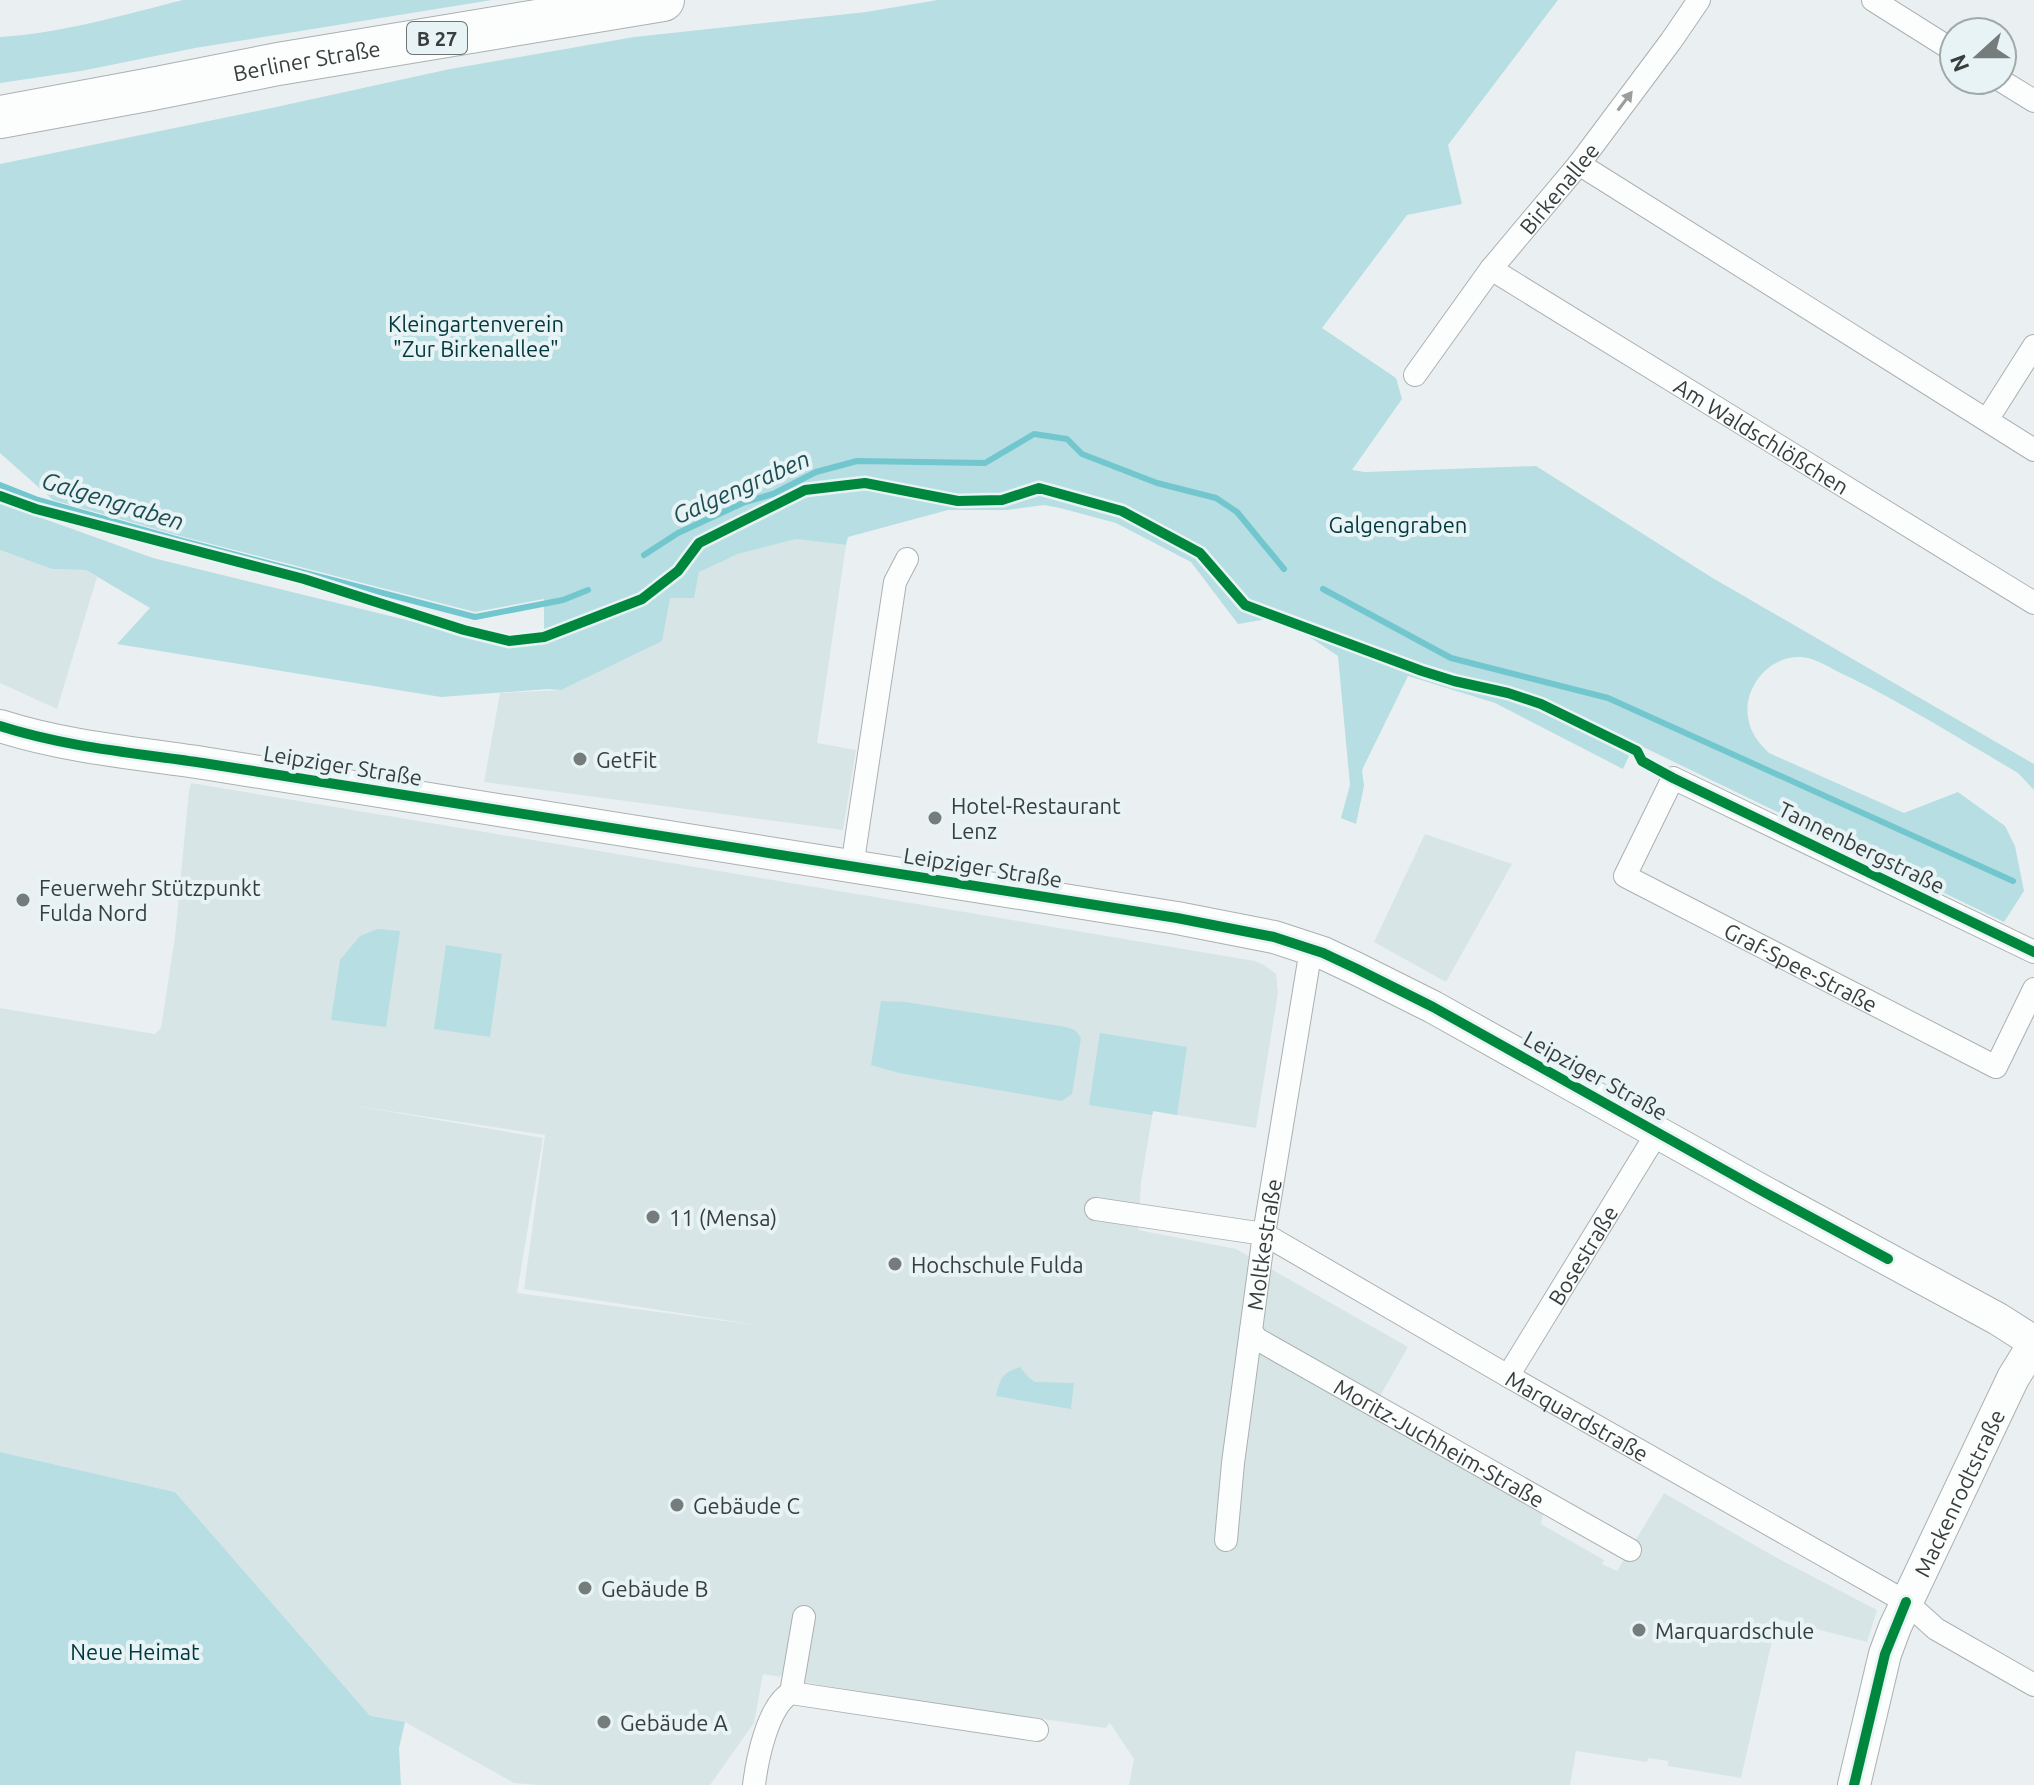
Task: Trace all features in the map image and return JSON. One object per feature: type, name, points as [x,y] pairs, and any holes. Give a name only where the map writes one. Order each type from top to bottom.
[{"type":"highway","name":"Berliner Straße","points":[[0,117],[278,64],[663,0]]},
{"type":"main road","name":"Leipziger Straße","points":[[0,726],[123,752],[1189,920],[1274,937],[1346,963],[1423,1001],[1998,1319],[2034,1343]]},
{"type":"main road","name":"Mackenrodtstraße","points":[[1854,1785],[1885,1654],[1918,1612],[2013,1378],[2034,1343]]},
{"type":"street","name":"Birkenallee","points":[[1415,375],[1491,269],[1579,164],[1699,0]]},
{"type":"street","points":[[1873,0],[1938,41]]},
{"type":"street","points":[[1579,164],[2034,450]]},
{"type":"street","name":"Am Waldschlößchen","points":[[1491,269],[2034,603]]},
{"type":"street","points":[[1987,420],[2034,346]]},
{"type":"street","points":[[852,867],[895,582],[907,559]]},
{"type":"street","name":"Tannenbergstraße","points":[[1673,778],[2034,952]]},
{"type":"street","name":"Graf-Spee-Straße","points":[[1673,778],[1625,876],[1996,1067],[2034,989]]},
{"type":"street","name":"Moltkestraße","points":[[1226,1540],[1233,1463],[1264,1234],[1311,949]]},
{"type":"street","name":"Bosestraße","points":[[1508,1376],[1657,1133]]},
{"type":"street","name":"Marquardstraße","points":[[1096,1209],[1264,1234],[1918,1612],[1936,1629],[2034,1685]]},
{"type":"street","name":"Moritz-Juchheim-Straße","points":[[1251,1331],[1257,1339],[1630,1550]]},
{"type":"street","points":[[754,1785],[773,1715],[788,1695],[804,1617]]},
{"type":"street","points":[[788,1695],[1037,1730]]},
{"type":"shaded area","points":[[796,539],[846,545],[817,743],[856,750],[843,830],[484,782],[500,693],[561,690],[698,572],[738,554]]},
{"type":"shaded area","points":[[0,550],[52,569],[86,570],[97,577],[57,709],[0,683]]},
{"type":"shaded area","points":[[191,783],[1255,961],[1264,965],[1276,974],[1278,993],[1256,1128],[1153,1111],[1141,1183],[1138,1230],[1236,1249],[1408,1347],[1379,1398],[1544,1510],[1541,1524],[1604,1560],[1602,1564],[1617,1571],[1664,1493],[1777,1558],[1877,1610],[1867,1642],[1777,1619],[1741,1778],[1668,1766],[1668,1761],[1648,1758],[1647,1762],[1576,1751],[1570,1785],[1129,1785],[1134,1759],[1110,1723],[1105,1728],[909,1700],[763,1674],[754,1723],[710,1785],[514,1783],[405,1722],[370,1717],[175,1492],[0,1452],[0,1008],[155,1034],[161,1028],[175,937]],"holes":[[[350,1105],[545,1135],[524,1289],[763,1326],[517,1293],[543,1138]]]},
{"type":"shaded area","points":[[1425,834],[1512,864],[1446,982],[1374,942]]},
{"type":"green space","points":[[183,0],[492,0],[0,83],[0,37],[69,27]]},
{"type":"green space","name":"Kleingartenverein \"Zur Birkenallee\"","points":[[938,0],[1558,0],[1448,145],[1462,204],[1407,215],[1322,328],[1396,378],[1402,399],[1352,470],[1536,466],[1711,577],[2034,764],[2034,790],[2018,773],[1934,723],[1808,658],[1795,657],[1773,665],[1763,672],[1750,693],[1748,717],[1751,728],[1769,753],[1904,813],[1958,792],[2005,826],[2015,846],[2024,891],[2004,922],[1635,743],[1623,769],[1495,703],[1408,676],[1362,770],[1364,786],[1356,824],[1341,818],[1350,785],[1338,656],[1280,617],[1238,624],[1191,562],[1116,523],[1044,505],[1007,510],[948,510],[848,537],[846,545],[796,539],[738,554],[699,572],[694,598],[670,598],[662,641],[561,690],[441,697],[117,644],[150,608],[86,570],[52,569],[0,550],[0,503],[153,558],[509,645],[544,641],[544,599],[475,612],[53,500],[0,453],[0,164],[450,69],[634,37],[866,12]]},
{"type":"green space","points":[[378,929],[400,931],[386,1027],[331,1020],[340,960],[360,936]]},
{"type":"green space","points":[[446,945],[502,954],[490,1037],[434,1029]]},
{"type":"green space","points":[[881,1001],[905,1002],[1075,1030],[1081,1038],[1072,1094],[1062,1101],[899,1073],[871,1065]]},
{"type":"green space","points":[[1100,1033],[1187,1047],[1177,1115],[1153,1111],[1152,1115],[1089,1105]]},
{"type":"green space","points":[[1020,1367],[1035,1382],[1074,1383],[1071,1409],[996,1396],[1003,1377]]},
{"type":"green space","name":"Neue Heimat","points":[[0,1452],[175,1492],[370,1716],[405,1722],[399,1748],[401,1785],[0,1785]]},
{"type":"waterway","name":"Galgengraben","points":[[644,555],[678,533],[745,502],[773,494],[816,472],[857,461],[985,463],[1034,434],[1067,439],[1082,454],[1157,483],[1216,498],[1237,512],[1284,569]]},
{"type":"waterway","name":"Galgengraben","points":[[0,485],[38,500],[179,540],[475,617],[563,600],[588,590]]},
{"type":"waterway","name":"Galgengraben","points":[[1323,589],[1451,658],[1608,698],[2013,881]]},
{"type":"cycle path","points":[[0,496],[36,509],[304,579],[464,630],[509,641],[544,637],[642,599],[678,571],[699,543],[805,490],[865,483],[958,501],[1002,500],[1039,488],[1122,511],[1200,553],[1245,605],[1422,671],[1541,704],[1637,751],[1642,761],[1673,778],[2034,952]]},
{"type":"cycle path","points":[[0,726],[101,749],[1177,918],[1274,937],[1323,953],[1433,1007],[1888,1259]]},
{"type":"cycle path","points":[[1854,1785],[1885,1654],[1906,1602]]},
{"type":"place","name":"GetFit","points":[[580,759]]},
{"type":"place","name":"Hotel-Restaurant Lenz","points":[[935,818]]},
{"type":"place","name":"Feuerwehr Stützpunkt Fulda Nord","points":[[23,900]]},
{"type":"place","name":"11 (Mensa)","points":[[653,1217]]},
{"type":"place","name":"Hochschule Fulda","points":[[895,1264]]},
{"type":"place","name":"Gebäude C","points":[[677,1505]]},
{"type":"place","name":"Gebäude B","points":[[585,1588]]},
{"type":"place","name":"Marquardschule","points":[[1639,1630]]},
{"type":"place","name":"Gebäude A","points":[[604,1722]]}]
